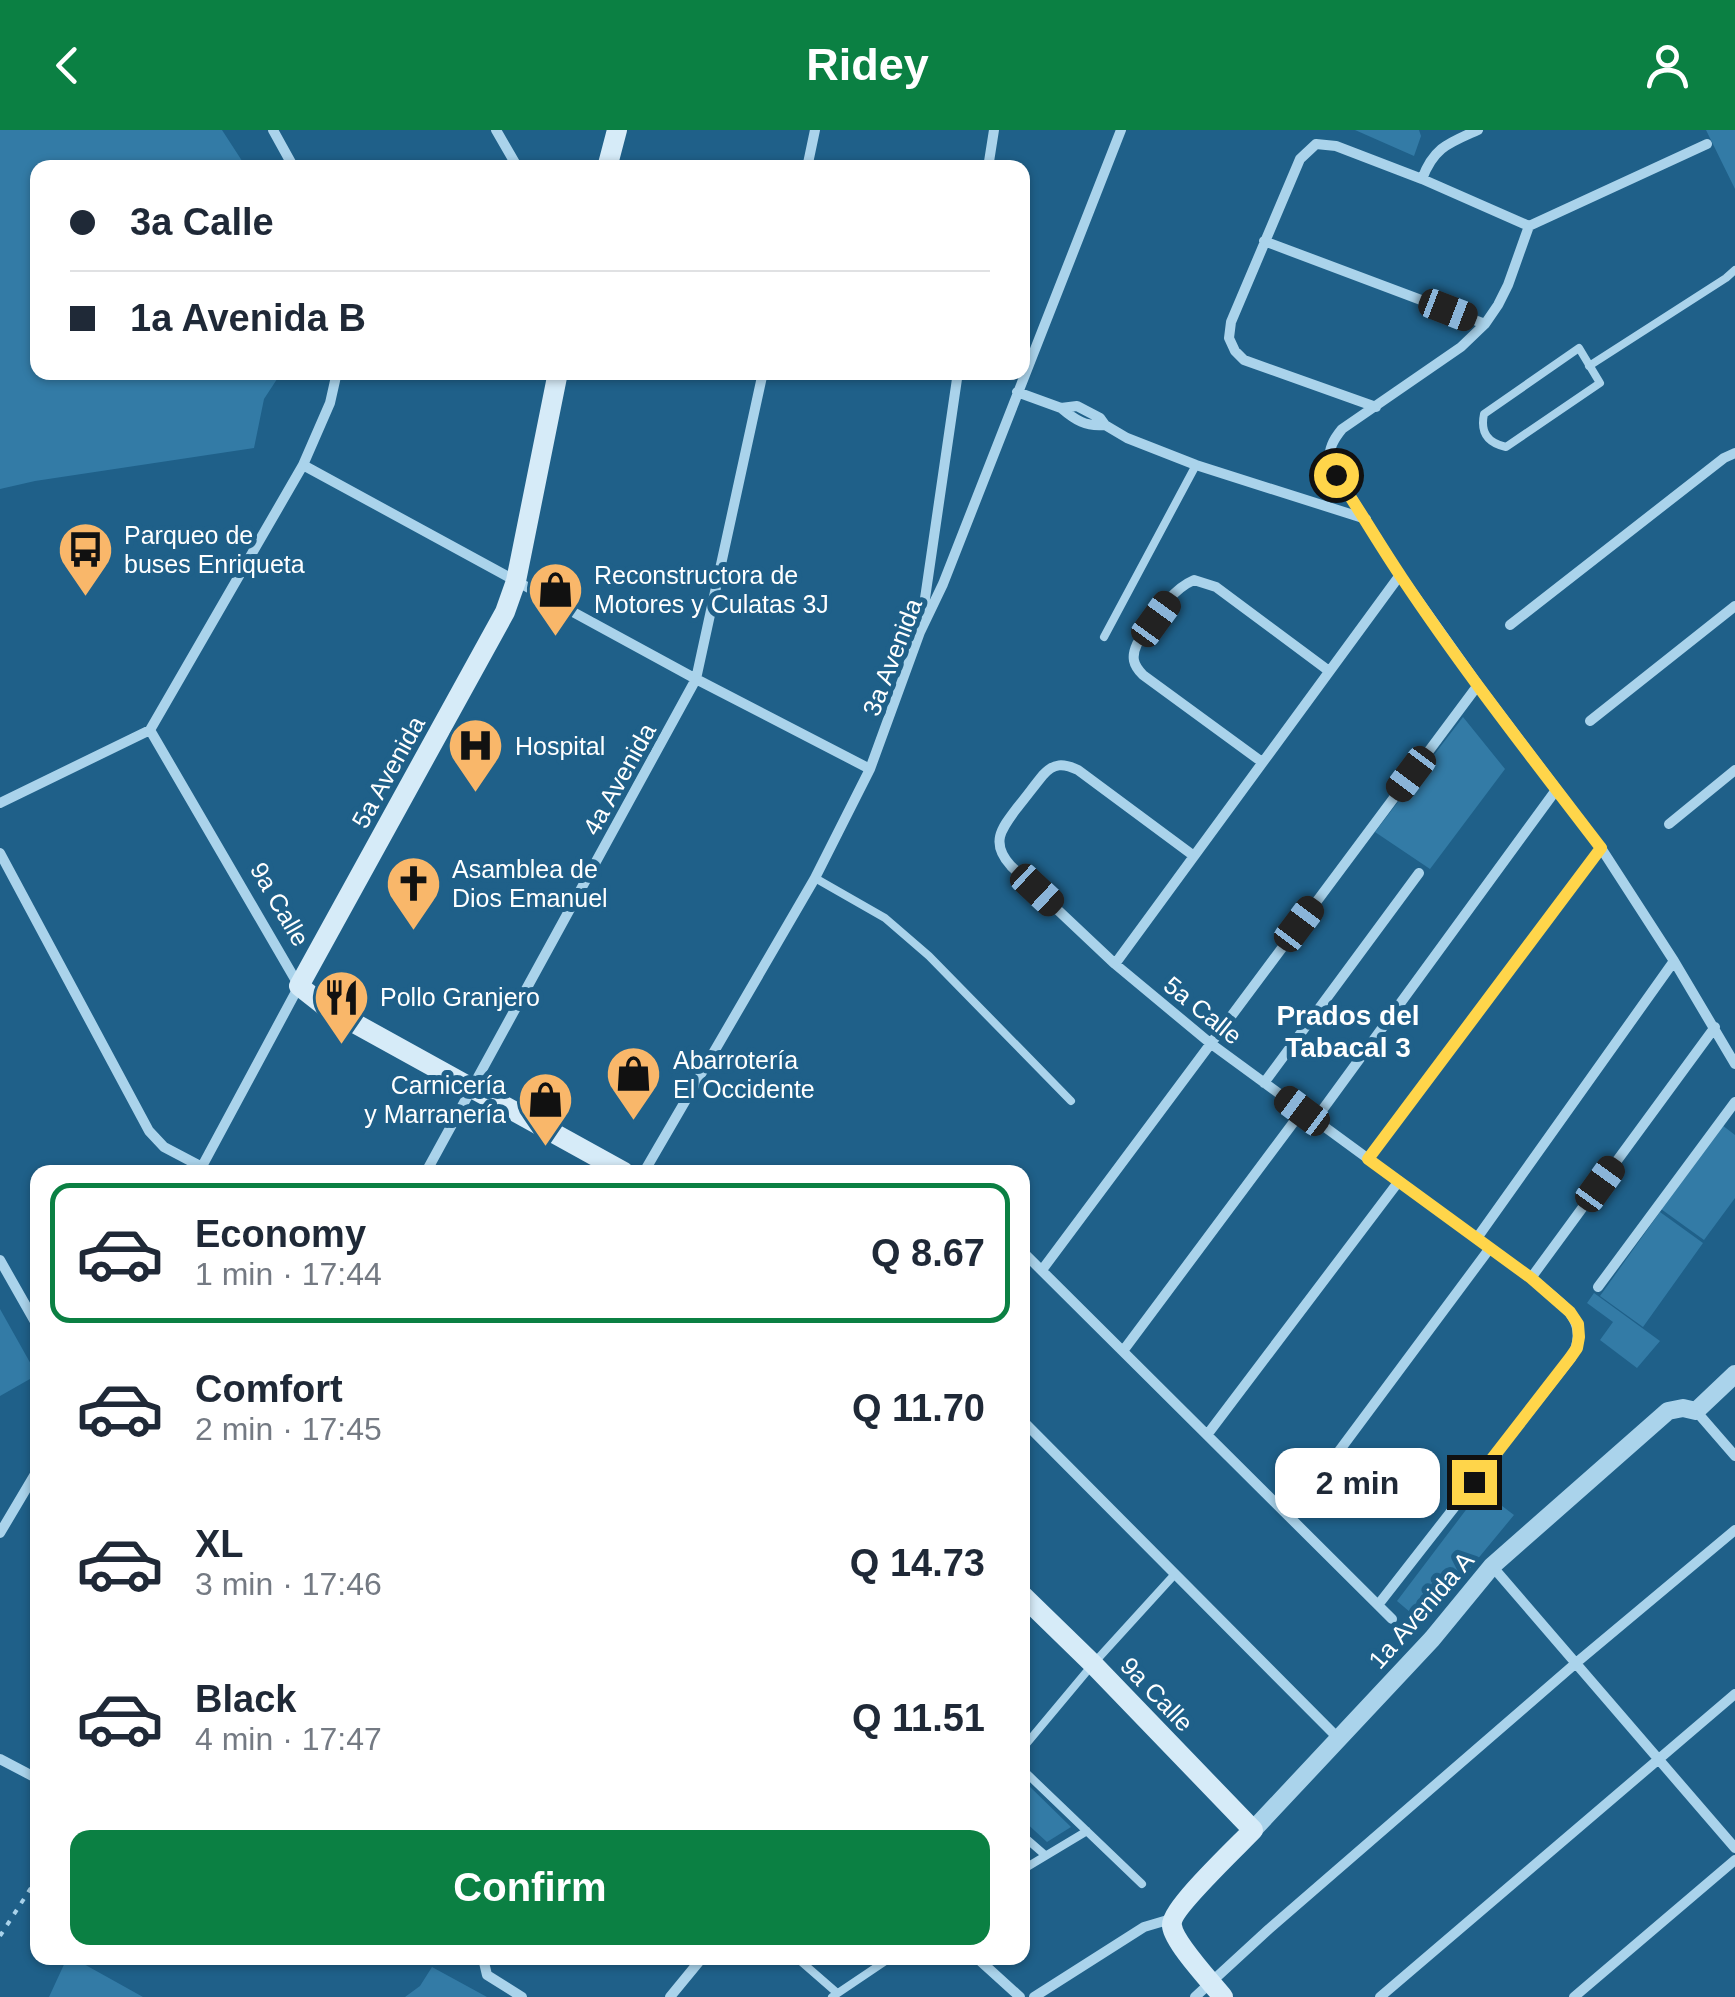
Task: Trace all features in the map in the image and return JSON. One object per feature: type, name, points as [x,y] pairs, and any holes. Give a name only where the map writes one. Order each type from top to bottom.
[{"type":"main road","points":[[609,160],[616,130]]},
{"type":"main road","name":"5a Avenida","points":[[299,986],[506,612],[516,581],[556,380]]},
{"type":"main road","name":"9a Calle","points":[[299,986],[327,1008],[611,1165]]},
{"type":"main road","name":"9a Calle","points":[[1030,1603],[1253,1830]]},
{"type":"main road","name":"1a Avenida A","points":[[1171,1919],[1253,1830]]},
{"type":"main road","points":[[1171,1919],[1178,1940],[1217,1990]]},
{"type":"street","points":[[273,130],[290,160]]},
{"type":"street","points":[[496,130],[513,160]]},
{"type":"street","points":[[809,160],[815,130]]},
{"type":"street","points":[[989,160],[994,130]]},
{"type":"street","name":"3a Avenida","points":[[1030,359],[1120,130]]},
{"type":"street","points":[[1422,179],[1435,153],[1478,130]]},
{"type":"street","points":[[1376,406],[1244,360],[1229,338],[1231,322],[1300,159],[1316,144],[1336,146],[1529,226]]},
{"type":"street","points":[[1708,144],[1529,226],[1508,285],[1484,324],[1461,347],[1342,429],[1333,439],[1329,462],[1400,575],[1601,848],[1735,1064]]},
{"type":"street","points":[[1264,241],[1484,324]]},
{"type":"street","points":[[0,802],[150,730],[303,465],[330,403],[335,380]]},
{"type":"street","name":"4a Avenida","points":[[430,1165],[696,680],[761,380]]},
{"type":"street","points":[[920,632],[957,380]]},
{"type":"street","name":"3a Avenida","points":[[648,1165],[815,878],[870,769],[920,632],[1022,380]]},
{"type":"street","points":[[1017,392],[1063,407],[1075,420],[1105,425],[1196,465],[1367,520]]},
{"type":"street","points":[[1510,625],[1735,453]]},
{"type":"street","points":[[303,465],[696,680],[870,769]]},
{"type":"street","points":[[1115,964],[1400,575]]},
{"type":"street","points":[[1262,762],[1143,675],[1134,662],[1137,644],[1174,594],[1194,580],[1216,587],[1329,671]]},
{"type":"street","points":[[1590,720],[1735,606]]},
{"type":"street","points":[[1042,1270],[1478,685]]},
{"type":"street","name":"9a Calle","points":[[150,730],[299,986]]},
{"type":"street","name":"5a Calle","points":[[1194,856],[1078,770],[1058,764],[1043,775],[1002,828],[999,839],[1003,857],[1011,866],[1115,964],[1210,1043],[1531,1278],[1578,1324],[1577,1348],[1570,1358],[1378,1605]]},
{"type":"street","points":[[1668,824],[1735,770]]},
{"type":"street","points":[[1315,1120],[1556,790]]},
{"type":"street","points":[[1368,1159],[1601,848]]},
{"type":"street","points":[[0,853],[149,1131],[164,1147],[192,1165]]},
{"type":"street","points":[[1264,1082],[1419,872]]},
{"type":"street","points":[[1476,1238],[1674,962]]},
{"type":"street","name":"5a Avenida","points":[[203,1165],[299,986]]},
{"type":"street","points":[[1531,1278],[1714,1028]]},
{"type":"street","points":[[1598,1287],[1735,1102]]},
{"type":"street","points":[[1123,1350],[1302,1111]]},
{"type":"street","points":[[1207,1435],[1399,1181]]},
{"type":"street","points":[[1290,1517],[1490,1248]]},
{"type":"street","points":[[1030,1259],[1392,1618]]},
{"type":"street","points":[[0,1260],[30,1313]]},
{"type":"street","name":"1a Avenida A","points":[[1253,1830],[1432,1639],[1492,1566],[1668,1411],[1696,1411],[1735,1374]]},
{"type":"street","points":[[1696,1411],[1735,1456]]},
{"type":"street","points":[[1030,1428],[1338,1738]]},
{"type":"street","points":[[0,1533],[30,1482]]},
{"type":"street","points":[[1195,1997],[1217,1990],[1283,1916],[1735,1530]]},
{"type":"street","points":[[1492,1566],[1735,1846]]},
{"type":"street","points":[[1380,1997],[1735,1694]]},
{"type":"street","points":[[0,1759],[30,1775]]},
{"type":"street","points":[[1574,1997],[1735,1860]]},
{"type":"street","name":"1a Avenida A","points":[[1034,1997],[1144,1928],[1171,1919]]},
{"type":"street","points":[[485,1965],[487,1975],[522,1997]]},
{"type":"street","points":[[670,1997],[696,1965]]},
{"type":"street","points":[[985,1965],[1020,1997]]},
{"type":"lane","points":[[1590,366],[1735,270]]},
{"type":"lane","points":[[1579,348],[1590,366],[1600,383],[1506,447],[1485,436],[1484,414],[1579,348]]},
{"type":"lane","points":[[1104,636],[1196,465]]},
{"type":"lane","points":[[815,878],[885,918],[929,956],[1071,1101]]},
{"type":"lane","points":[[1030,1740],[1175,1574]]},
{"type":"lane","points":[[1030,1777],[1142,1884]]},
{"type":"lane","points":[[1030,1865],[1087,1832]]},
{"type":"lane","points":[[1030,1843],[1045,1855]]},
{"type":"lane","points":[[804,1965],[834,1994],[879,1965]]},
{"type":"path","points":[[0,1936],[30,1891]]},
{"type":"shaded area","points":[[0,130],[222,130],[241,160],[30,160],[30,380],[276,380],[264,399],[254,448],[0,489]]},
{"type":"shaded area","points":[[1355,130],[1419,130],[1421,136],[1414,156]]},
{"type":"shaded area","points":[[1706,130],[1735,130],[1735,189]]},
{"type":"shaded area","points":[[1463,717],[1505,769],[1430,869],[1375,832]]},
{"type":"shaded area","points":[[1722,1125],[1735,1135],[1735,1198],[1704,1240],[1661,1209]]},
{"type":"shaded area","points":[[1660,1212],[1703,1243],[1643,1327],[1600,1296]]},
{"type":"shaded area","points":[[1594,1293],[1660,1341],[1637,1368],[1600,1340],[1613,1322],[1587,1303]]},
{"type":"shaded area","points":[[0,1309],[30,1363],[30,1379],[0,1396]]},
{"type":"shaded area","points":[[1481,1490],[1514,1515],[1424,1624],[1397,1601]]},
{"type":"shaded area","points":[[1030,1787],[1071,1827],[1047,1842],[1030,1826]]},
{"type":"shaded area","points":[[64,1965],[86,1965],[143,1997],[49,1997]]},
{"type":"shaded area","points":[[432,1967],[487,1997],[405,1997],[420,1986]]},
{"type":"place","name":"Parqueo de buses Enriqueta","points":[[85,598]]},
{"type":"place","name":"Reconstructora de Motores y Culatas 3J","points":[[555,638]]},
{"type":"place","name":"Hospital","points":[[476,795]]},
{"type":"place","name":"Asamblea de Dios Emanuel","points":[[413,932]]},
{"type":"place","name":"Pollo Granjero","points":[[341,1046]]},
{"type":"place","name":"Abarrotería El Occidente","points":[[634,1123]]},
{"type":"place","name":"Carnicería y Marranería","points":[[545,1148]]},
{"type":"district","name":"Prados del Tabacal 3","points":[[1348,1031]]},
{"type":"route","points":[[1336,475],[1458,658],[1601,848],[1368,1159],[1531,1278],[1578,1324],[1577,1348],[1474,1482]]}]
